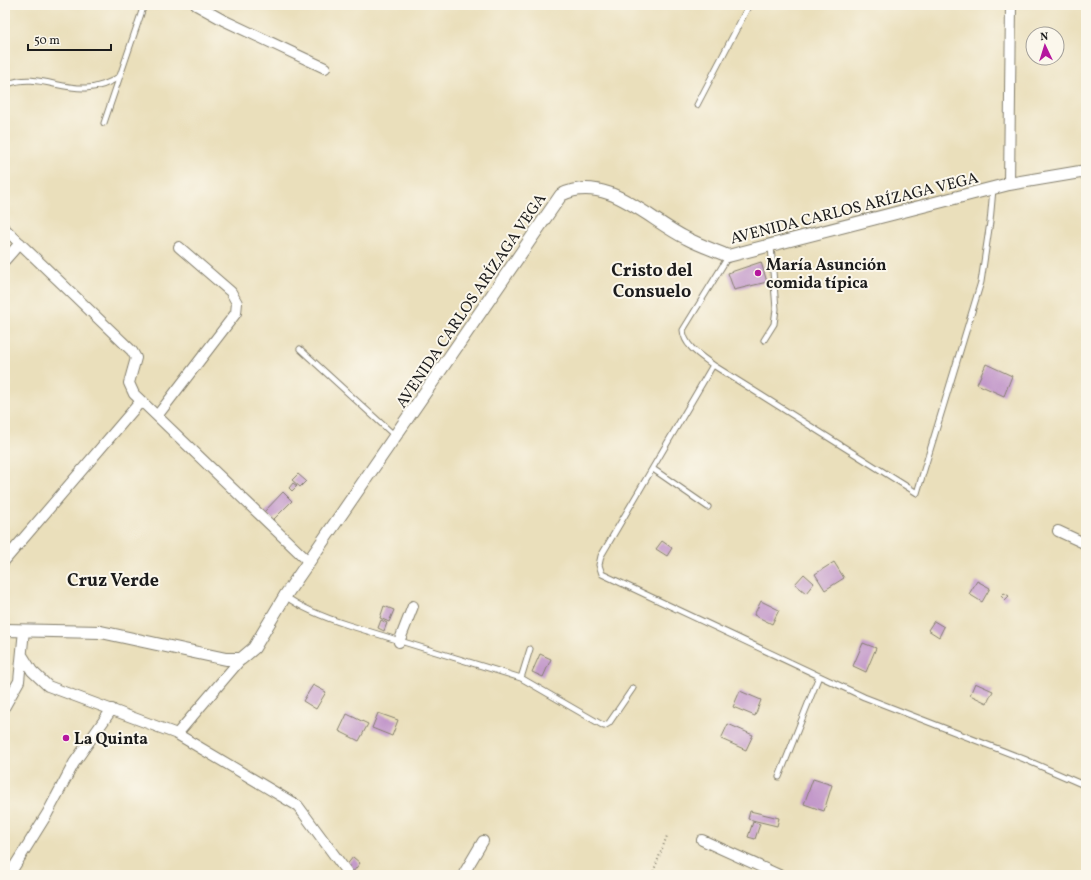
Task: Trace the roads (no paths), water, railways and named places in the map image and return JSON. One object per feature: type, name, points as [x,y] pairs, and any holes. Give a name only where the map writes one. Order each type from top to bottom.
[{"type":"street","points":[[196,5],[223,20],[325,68]]},
{"type":"street","points":[[1009,184],[1011,5]]},
{"type":"street","name":"AVENIDA CARLOS ARÍZAGA VEGA","points":[[241,659],[254,648],[286,596],[561,195],[572,190],[581,189],[602,191],[621,199],[686,238],[728,256],[1009,184],[1086,171]]},
{"type":"street","points":[[5,229],[132,351],[136,358],[130,383],[134,394],[310,562]]},
{"type":"street","points":[[5,260],[20,244]]},
{"type":"street","points":[[157,416],[236,313],[237,303],[231,292],[179,247]]},
{"type":"street","points":[[5,560],[141,401]]},
{"type":"street","points":[[1058,531],[1086,544]]},
{"type":"street","points":[[398,642],[413,606]]},
{"type":"street","points":[[5,630],[101,632],[226,659],[241,659]]},
{"type":"street","points":[[5,706],[20,681],[24,630]]},
{"type":"street","points":[[22,655],[32,671],[48,686],[177,734],[298,806],[349,875]]},
{"type":"street","points":[[177,734],[241,659]]},
{"type":"street","points":[[9,875],[47,814],[74,762],[112,709]]},
{"type":"street","points":[[702,840],[779,875]]},
{"type":"street","points":[[463,875],[483,842]]},
{"type":"lane","points":[[104,123],[144,5]]},
{"type":"lane","points":[[697,105],[749,5]]},
{"type":"lane","points":[[8,84],[24,80],[86,89],[101,86],[120,76]]},
{"type":"lane","points":[[728,256],[683,330],[687,343],[713,365],[917,493],[981,282],[990,222],[993,189]]},
{"type":"lane","points":[[764,340],[774,324],[776,309],[771,245]]},
{"type":"lane","points":[[300,349],[396,437]]},
{"type":"lane","points":[[713,365],[601,556],[599,565],[602,574],[864,697],[1017,756],[1086,786]]},
{"type":"lane","points":[[653,468],[708,507]]},
{"type":"lane","points":[[286,596],[293,602],[320,615],[398,642],[521,678],[604,726],[609,723],[633,688]]},
{"type":"lane","points":[[521,678],[530,649]]},
{"type":"lane","points":[[779,777],[819,676]]},
{"type":"place","name":"María Asunción comida típica","points":[[758,273]]},
{"type":"place","name":"La Quinta","points":[[66,738]]},
{"type":"district","name":"Cristo del Consuelo","points":[[652,280]]},
{"type":"district","name":"Cruz Verde","points":[[113,580]]}]
